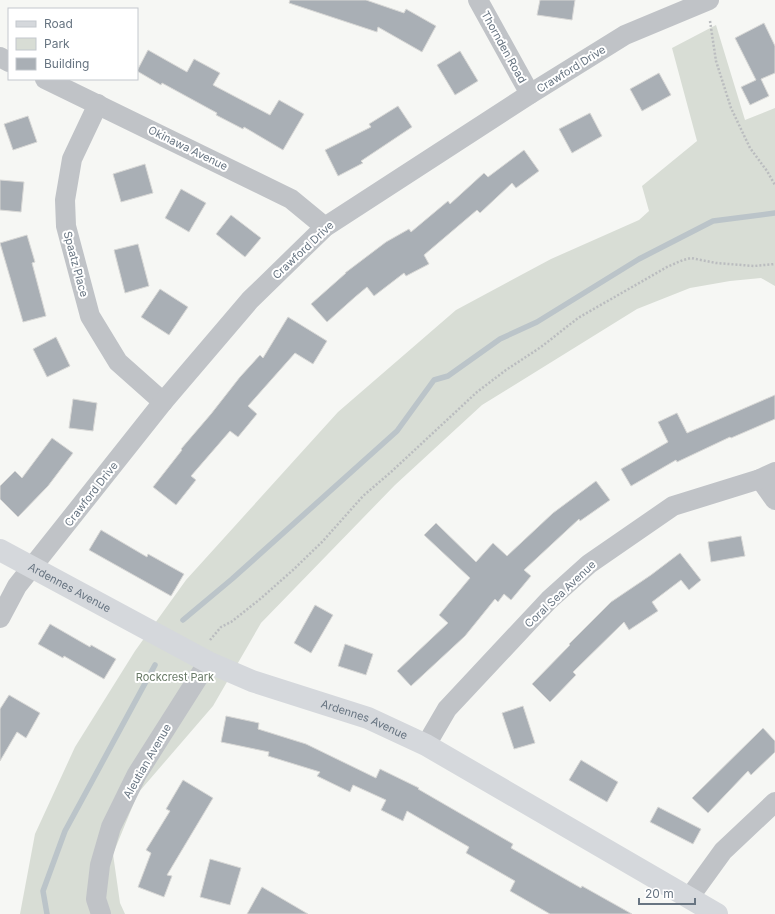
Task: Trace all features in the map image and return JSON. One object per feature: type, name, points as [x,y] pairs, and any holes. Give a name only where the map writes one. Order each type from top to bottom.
[{"type":"street","name":"Thornden Road","points":[[478,0],[530,94]]},
{"type":"street","name":"Crawford Drive","points":[[0,618],[17,586],[163,402],[250,300],[325,227],[530,94],[625,35],[706,1]]},
{"type":"street","name":"Okinawa Avenue","points":[[47,80],[291,199],[325,227]]},
{"type":"street","name":"Spaatz Place","points":[[98,104],[72,159],[65,200],[66,226],[90,316],[118,362],[163,402]]},
{"type":"street","points":[[767,476],[775,500]]},
{"type":"street","name":"Coral Sea Avenue","points":[[426,745],[447,709],[549,600],[589,564],[673,506],[767,476]]},
{"type":"street","name":"Ardennes Avenue","points":[[0,550],[202,659],[252,681],[368,718],[426,745],[717,914]]},
{"type":"street","name":"Aleutian Avenue","points":[[101,914],[96,899],[100,865],[111,827],[137,774],[202,659]]},
{"type":"street","points":[[689,898],[723,851],[775,802]]},
{"type":"path","points":[[706,1],[717,66],[731,108],[750,148],[774,178],[775,185]]},
{"type":"path","points":[[202,659],[206,646],[221,627],[231,622],[260,600],[293,570],[323,541],[363,496],[477,392],[506,370],[541,347],[578,318],[682,260],[691,258],[716,263],[754,266],[775,264]]},
{"type":"green space","name":"Rockcrest Park","points":[[716,25],[745,120],[775,108],[775,286],[761,278],[730,281],[690,288],[637,309],[482,405],[395,485],[261,623],[213,706],[138,793],[113,854],[120,903],[125,914],[20,914],[35,834],[75,747],[135,651],[186,580],[338,412],[456,310],[551,259],[639,220],[649,211],[642,186],[697,141],[672,48]]},
{"type":"building","points":[[290,0],[366,0],[404,13],[406,9],[436,26],[422,52],[378,27],[377,32],[289,3]]},
{"type":"building","points":[[540,0],[575,0],[572,20],[537,15]]},
{"type":"building","points":[[764,23],[775,46],[775,73],[761,79],[769,96],[750,105],[741,87],[756,80],[735,38]]},
{"type":"building","points":[[148,50],[187,72],[194,59],[220,73],[213,85],[270,115],[279,100],[304,114],[283,150],[244,127],[243,129],[216,115],[217,113],[162,83],[161,85],[138,72]]},
{"type":"building","points":[[460,51],[478,81],[455,95],[437,65]]},
{"type":"building","points":[[659,73],[671,95],[642,111],[630,89]]},
{"type":"building","points":[[398,106],[412,127],[361,161],[363,163],[338,176],[325,150],[371,127],[369,124]]},
{"type":"building","points":[[590,113],[602,136],[572,153],[559,129]]},
{"type":"building","points":[[28,116],[37,142],[13,150],[4,124]]},
{"type":"building","points":[[524,150],[539,171],[516,188],[512,183],[480,213],[477,210],[424,255],[429,264],[406,276],[404,273],[374,296],[367,287],[327,322],[311,304],[345,273],[386,242],[409,229],[411,232],[448,201],[450,204],[484,173],[488,177]]},
{"type":"building","points":[[145,164],[153,193],[121,202],[113,174]]},
{"type":"building","points":[[0,180],[24,182],[21,212],[0,210]]},
{"type":"building","points":[[181,189],[206,203],[189,232],[165,218]]},
{"type":"building","points":[[231,215],[261,238],[245,257],[216,234]]},
{"type":"building","points":[[27,235],[35,262],[32,263],[46,316],[23,322],[0,243]]},
{"type":"building","points":[[138,244],[149,286],[125,293],[114,250]]},
{"type":"building","points":[[160,289],[188,307],[169,335],[141,317]]},
{"type":"building","points":[[288,317],[327,341],[313,364],[295,353],[248,406],[257,414],[238,437],[230,431],[191,476],[196,480],[176,505],[153,487],[182,450],[181,449],[240,377],[260,355],[263,358]]},
{"type":"building","points":[[56,337],[70,366],[47,377],[33,349]]},
{"type":"building","points":[[775,395],[775,419],[731,438],[730,437],[677,462],[676,460],[631,486],[621,469],[668,442],[658,422],[677,413],[687,433]]},
{"type":"building","points":[[73,399],[97,403],[93,431],[69,428]]},
{"type":"building","points":[[52,438],[73,453],[48,486],[18,517],[0,499],[0,486],[15,471],[22,478]]},
{"type":"building","points":[[596,481],[610,500],[580,521],[579,519],[524,570],[531,576],[511,600],[504,594],[498,602],[495,599],[465,636],[411,686],[397,671],[448,623],[439,615],[470,578],[424,535],[436,523],[476,562],[493,543],[507,556],[553,513]]},
{"type":"building","points":[[101,530],[147,557],[148,554],[184,574],[171,596],[89,550]]},
{"type":"building","points":[[741,536],[745,556],[711,562],[708,542]]},
{"type":"building","points":[[680,553],[701,580],[689,590],[681,580],[652,602],[658,611],[629,630],[624,622],[573,672],[576,675],[550,702],[532,684],[611,602]]},
{"type":"building","points":[[315,605],[333,615],[311,653],[294,643]]},
{"type":"building","points":[[50,624],[90,647],[91,645],[116,659],[104,679],[64,656],[63,658],[38,644]]},
{"type":"building","points":[[345,644],[373,654],[366,675],[338,666]]},
{"type":"building","points":[[9,695],[40,713],[26,738],[17,732],[0,761],[0,709]]},
{"type":"building","points":[[523,706],[535,743],[514,749],[502,713]]},
{"type":"building","points":[[226,716],[259,723],[258,729],[306,744],[376,778],[380,769],[419,788],[418,789],[513,844],[511,848],[581,888],[582,886],[632,914],[550,914],[510,891],[515,881],[466,853],[469,847],[407,811],[403,821],[381,810],[386,800],[353,785],[350,792],[317,776],[320,772],[268,756],[269,752],[221,742]]},
{"type":"building","points":[[763,728],[775,741],[775,752],[751,775],[748,771],[708,813],[692,798]]},
{"type":"building","points":[[581,760],[618,782],[607,802],[569,780]]},
{"type":"building","points":[[183,780],[213,798],[167,875],[172,876],[164,897],[138,887],[151,853],[146,850],[170,811],[166,809]]},
{"type":"building","points":[[658,807],[701,829],[693,844],[650,822]]},
{"type":"building","points":[[210,859],[241,868],[230,905],[200,897]]},
{"type":"building","points":[[262,887],[308,914],[247,914]]},
{"type":"waterway","points":[[183,620],[232,579],[397,431],[434,380],[448,376],[500,339],[537,322],[639,259],[713,221],[775,213]]},
{"type":"waterway","points":[[47,914],[43,891],[65,831],[155,665]]}]
